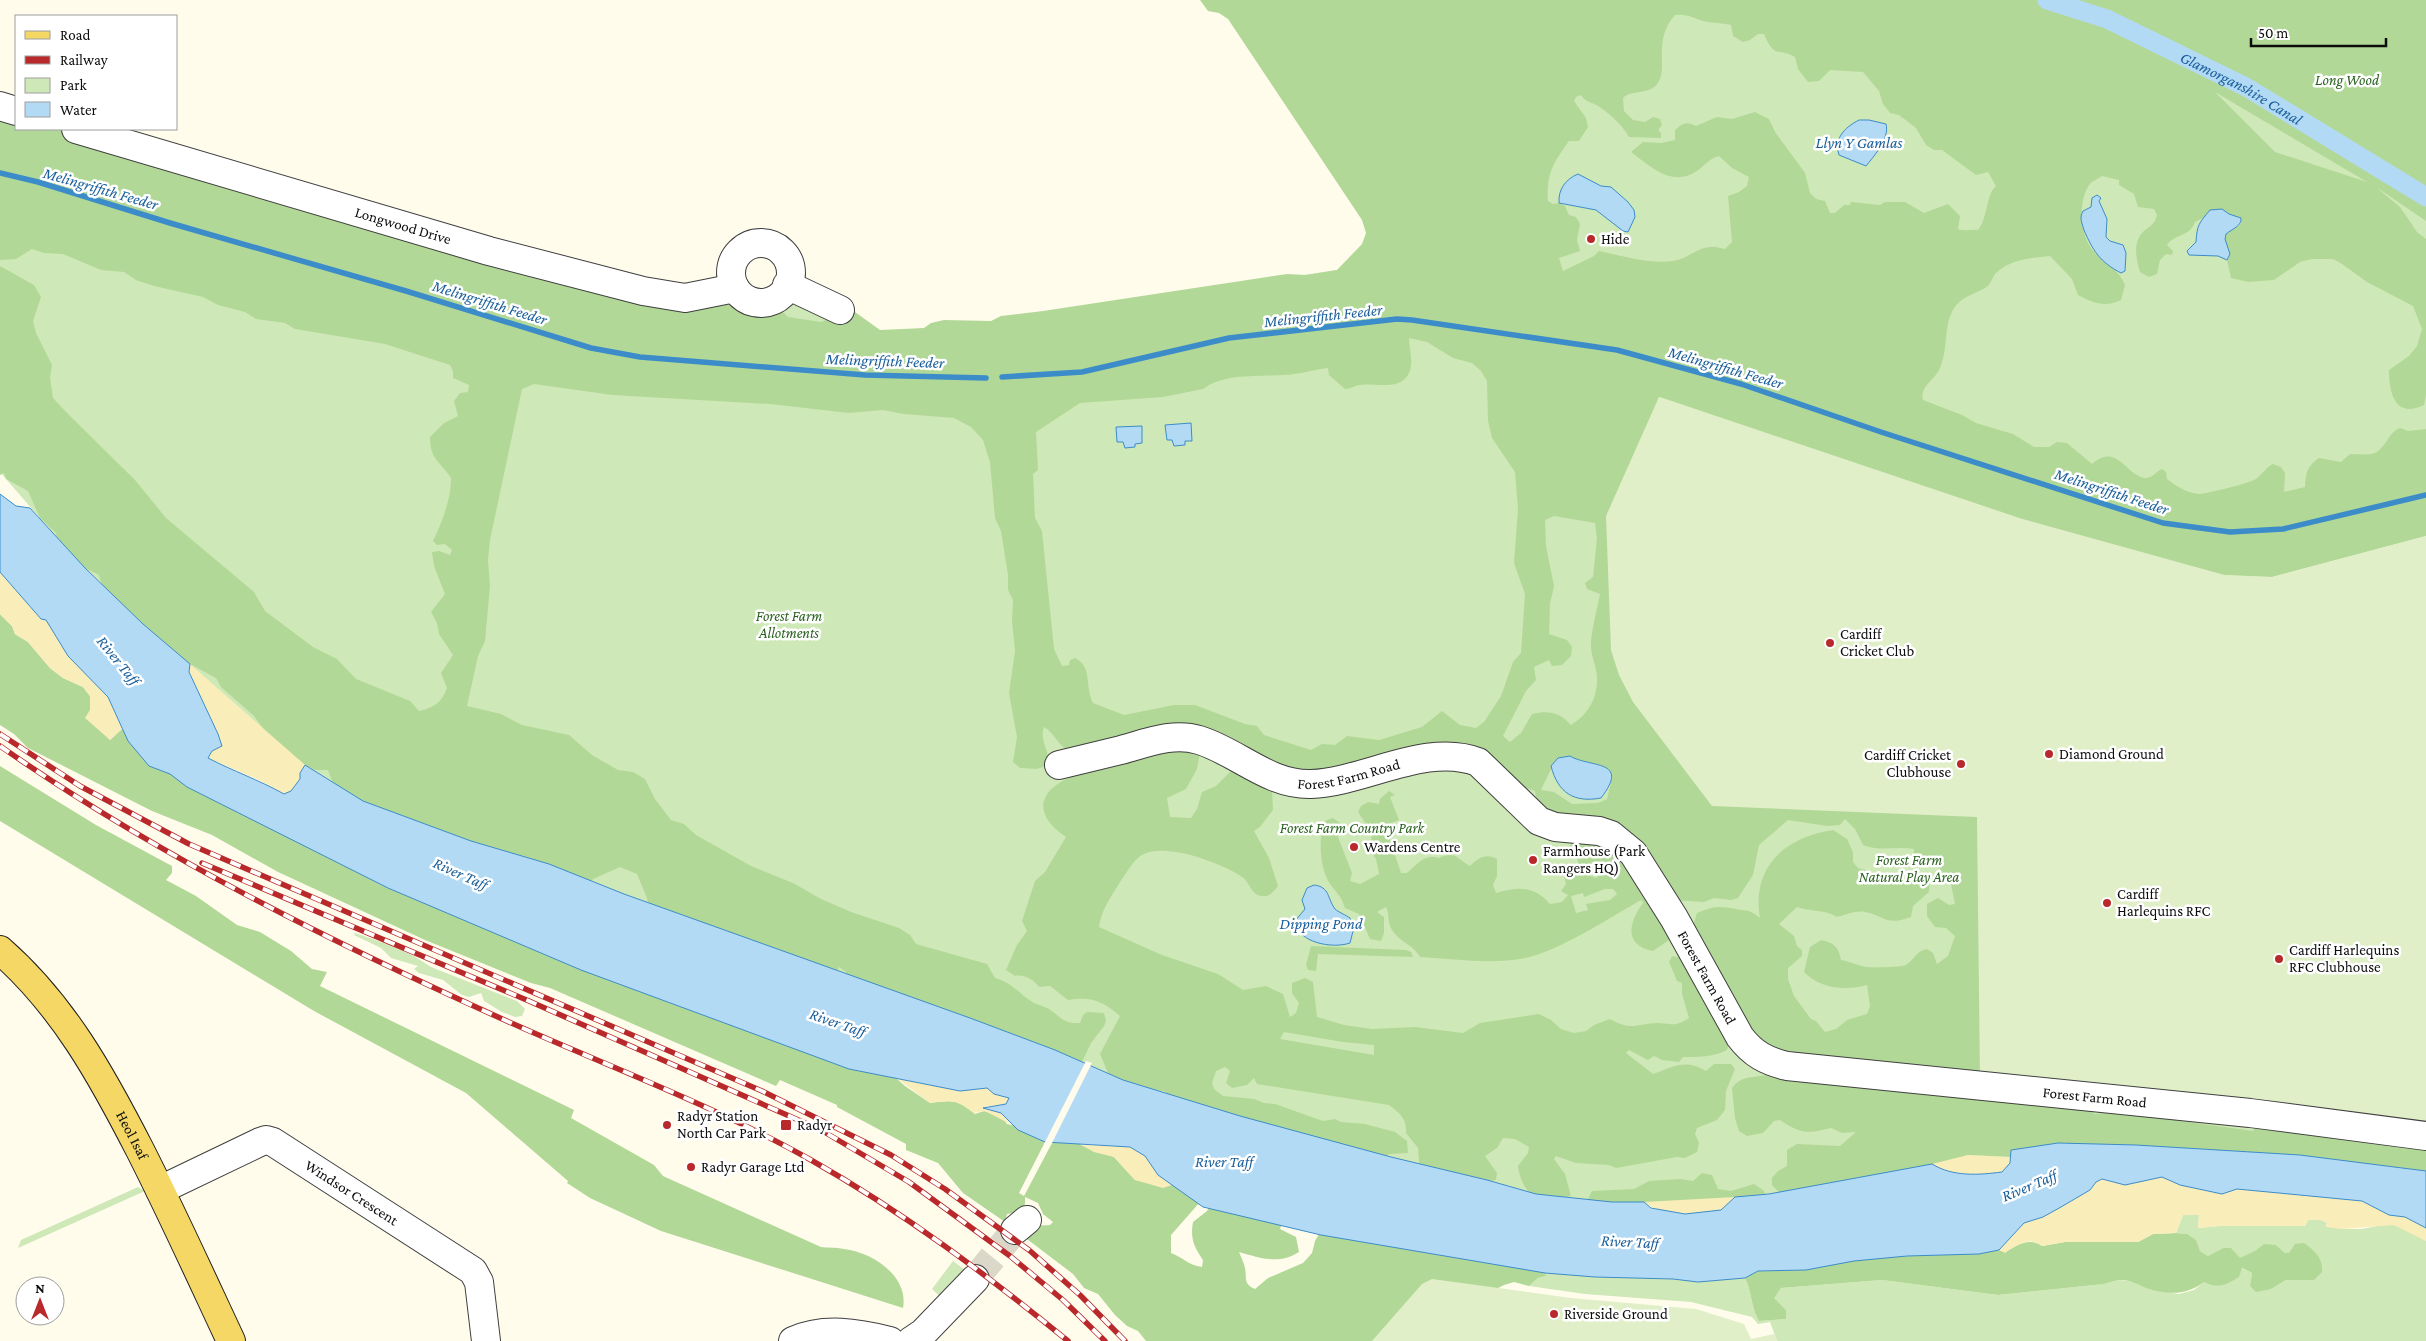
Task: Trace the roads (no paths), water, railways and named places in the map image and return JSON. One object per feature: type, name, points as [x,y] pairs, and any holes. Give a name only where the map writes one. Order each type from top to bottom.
[{"type":"main road","name":"Heol Isaf","points":[[0,950],[45,995],[89,1055],[160,1190],[232,1341]]},
{"type":"street","points":[[0,106],[15,111]]},
{"type":"street","name":"Longwood Drive","points":[[79,130],[480,248],[643,291],[685,298],[735,288]]},
{"type":"street","points":[[770,244],[780,249],[787,257],[792,275],[787,285],[783,294],[779,297],[761,303],[751,302],[735,288],[731,278],[731,268],[735,258],[750,245],[770,244]]},
{"type":"street","points":[[787,285],[840,310]]},
{"type":"street","name":"Forest Farm Road","points":[[1059,765],[1171,737],[1198,740],[1213,745],[1269,775],[1291,782],[1311,784],[1367,773],[1436,756],[1453,755],[1467,758],[1478,762],[1539,821],[1555,827],[1599,831],[1611,835],[1633,853],[1674,918],[1740,1037],[1754,1053],[1769,1061],[1787,1066],[2250,1113],[2426,1136]]},
{"type":"street","name":"Windsor Crescent","points":[[160,1190],[260,1142],[266,1140],[273,1142],[473,1271],[479,1282],[486,1341]]},
{"type":"street","points":[[911,1341],[923,1333],[975,1279]]},
{"type":"street","points":[[793,1341],[803,1336],[829,1332],[890,1341]]},
{"type":"water","name":"Llyn Y Gamlas","points":[[1859,120],[1886,124],[1887,129],[1884,141],[1866,166],[1839,155],[1838,149],[1839,139],[1842,134],[1849,126]]},
{"type":"water","points":[[1578,174],[1601,186],[1611,187],[1628,202],[1634,210],[1635,217],[1628,232],[1623,231],[1596,210],[1559,203],[1561,189],[1570,179]]},
{"type":"water","points":[[2097,195],[2101,198],[2099,201],[2107,219],[2106,237],[2110,241],[2123,245],[2126,253],[2125,271],[2121,273],[2102,260],[2091,244],[2082,225],[2083,211],[2091,207],[2092,198]]},
{"type":"water","points":[[2222,209],[2229,214],[2241,218],[2238,225],[2226,234],[2225,239],[2230,254],[2227,260],[2218,256],[2189,255],[2187,251],[2196,242],[2198,228],[2203,218],[2210,210]]},
{"type":"water","points":[[1191,423],[1192,441],[1185,441],[1185,445],[1174,446],[1172,440],[1167,440],[1165,425]]},
{"type":"water","points":[[1142,426],[1142,443],[1135,444],[1135,447],[1125,448],[1123,442],[1117,442],[1116,427]]},
{"type":"water","name":"River Taff","points":[[0,494],[16,506],[30,508],[85,568],[143,624],[190,664],[189,672],[222,746],[212,751],[208,758],[284,794],[291,791],[300,779],[300,773],[305,765],[363,801],[471,841],[549,864],[624,894],[970,1018],[1055,1050],[1123,1080],[1240,1116],[1536,1194],[1612,1202],[1644,1202],[1651,1208],[1685,1214],[1721,1210],[1735,1197],[1769,1194],[1932,1164],[1957,1173],[1984,1174],[2002,1172],[2010,1163],[2011,1150],[2058,1143],[2136,1145],[2300,1155],[2426,1171],[2426,1228],[2405,1217],[2389,1215],[2362,1201],[2237,1189],[2222,1194],[2180,1185],[2162,1177],[2125,1185],[2102,1179],[2096,1182],[2090,1190],[2061,1207],[2043,1217],[2024,1223],[1999,1250],[1979,1254],[1907,1256],[1854,1261],[1806,1270],[1758,1271],[1745,1278],[1698,1282],[1673,1279],[1595,1277],[1545,1273],[1321,1235],[1203,1207],[1158,1175],[1145,1156],[1130,1147],[1045,1142],[1018,1130],[1001,1113],[983,1108],[1006,1104],[1009,1098],[994,1094],[987,1088],[960,1091],[849,1069],[581,970],[388,888],[187,787],[170,774],[149,766],[128,741],[108,697],[68,656],[46,620],[41,619],[0,572]]},
{"type":"water","points":[[1570,756],[1578,760],[1597,764],[1610,771],[1612,777],[1601,798],[1583,799],[1575,797],[1568,794],[1558,783],[1551,766],[1558,758]]},
{"type":"water","name":"Dipping Pond","points":[[1314,885],[1323,888],[1335,909],[1350,918],[1353,931],[1350,943],[1335,945],[1317,943],[1302,935],[1297,929],[1295,921],[1305,909],[1302,900],[1307,888]]},
{"type":"waterway","name":"Glamorganshire Canal","points":[[2047,0],[2107,19],[2246,87],[2426,197]]},
{"type":"waterway","name":"Melingriffith Feeder","points":[[0,173],[38,182],[591,348],[640,357],[865,375],[986,378]]},
{"type":"waterway","name":"Melingriffith Feeder","points":[[1002,377],[1082,372],[1229,338],[1397,319],[1412,320],[1617,350],[1741,384],[1881,432],[2163,523],[2230,532],[2283,529],[2426,495]]},
{"type":"tunnel","points":[[975,1279],[1015,1230]]},
{"type":"railway","points":[[0,734],[80,786],[189,844],[762,1091],[891,1155],[945,1189],[1029,1250],[1080,1295],[1125,1341]]},
{"type":"railway","points":[[0,746],[60,786],[184,861],[312,929],[509,1022],[700,1104],[775,1140],[811,1160],[879,1201],[944,1245],[1068,1341]]},
{"type":"railway","points":[[202,863],[529,1001],[821,1130],[909,1182],[1010,1256],[1063,1300],[1105,1341]]},
{"type":"place","name":"Hide","points":[[1591,239]]},
{"type":"place","name":"Cardiff Cricket Club","points":[[1830,643]]},
{"type":"place","name":"Diamond Ground","points":[[2049,754]]},
{"type":"place","name":"Cardiff Cricket Clubhouse","points":[[1961,764]]},
{"type":"place","name":"Wardens Centre","points":[[1354,847]]},
{"type":"place","name":"Farmhouse (Park Rangers HQ)","points":[[1533,860]]},
{"type":"place","name":"Cardiff Harlequins RFC","points":[[2107,903]]},
{"type":"place","name":"Cardiff Harlequins RFC Clubhouse","points":[[2279,959]]},
{"type":"place","name":"Radyr Station North Car Park","points":[[667,1125]]},
{"type":"place","name":"Radyr","points":[[786,1125]]},
{"type":"place","name":"Radyr Garage Ltd","points":[[691,1167]]},
{"type":"place","name":"Riverside Ground","points":[[1554,1314]]},
{"type":"park label","name":"Long Wood","points":[[2347,80]]},
{"type":"park label","name":"Forest Farm Allotments","points":[[789,624]]},
{"type":"park label","name":"Forest Farm Country Park","points":[[1352,828]]},
{"type":"park label","name":"Forest Farm Natural Play Area","points":[[1909,868]]}]
